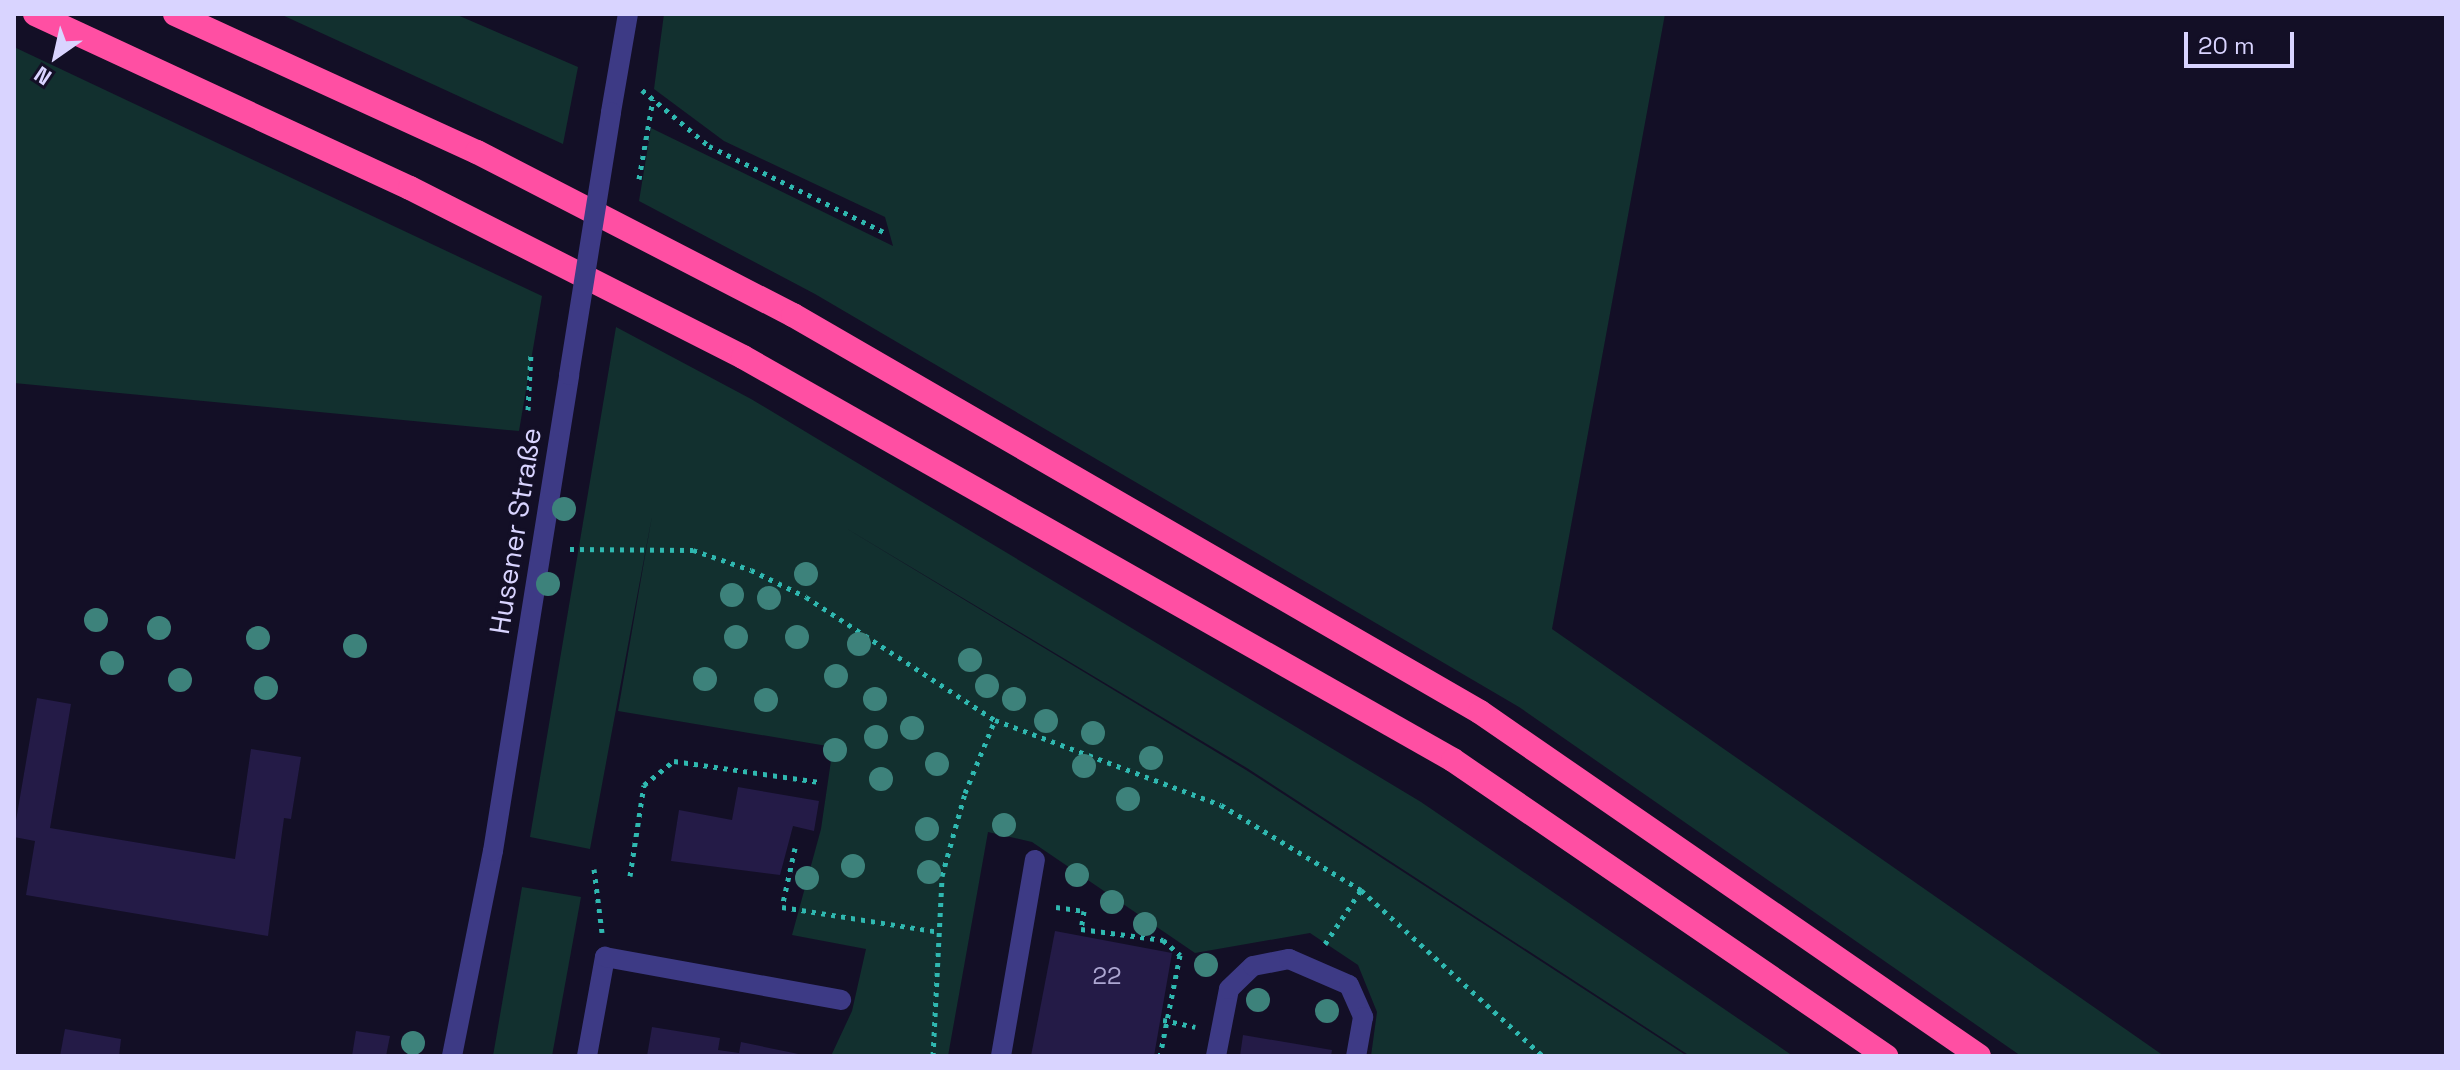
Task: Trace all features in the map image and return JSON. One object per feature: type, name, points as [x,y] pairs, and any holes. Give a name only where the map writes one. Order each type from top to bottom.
[{"type":"highway","points":[[35,14],[526,244],[757,365],[1453,760],[1886,1056]]},
{"type":"highway","points":[[175,14],[477,152],[793,315],[1466,704],[1979,1056]]},
{"type":"street","name":"Husener Straße","points":[[452,1056],[493,851],[628,14]]},
{"type":"street","points":[[1001,1056],[1035,860]]},
{"type":"street","points":[[587,1056],[605,957],[841,1000]]},
{"type":"street","points":[[1216,1056],[1229,989],[1239,976],[1253,966],[1289,959],[1311,964],[1349,985],[1363,1017],[1356,1056]]},
{"type":"path","points":[[618,73],[653,98],[709,146],[886,233]]},
{"type":"path","points":[[639,179],[653,98]]},
{"type":"path","points":[[528,410],[531,352]]},
{"type":"path","points":[[541,546],[693,550],[751,570],[806,597],[995,720],[1221,805],[1361,890],[1543,1056]]},
{"type":"path","points":[[933,1056],[942,876],[965,793],[995,720]]},
{"type":"path","points":[[630,876],[644,785],[674,761],[819,782]]},
{"type":"path","points":[[795,848],[782,907],[939,932]]},
{"type":"path","points":[[594,869],[605,957]]},
{"type":"path","points":[[1311,964],[1361,890]]},
{"type":"path","points":[[1046,905],[1084,911],[1081,929],[1163,940],[1180,955],[1160,1056]]},
{"type":"green space","points":[[280,14],[455,14],[578,67],[563,144]]},
{"type":"green space","points":[[664,14],[1665,14],[1552,629],[2164,1056],[2021,1056],[1519,707],[815,294],[639,201],[651,128],[893,246],[885,217],[724,141],[654,89]]},
{"type":"green space","points":[[14,47],[542,296],[519,431],[14,383]]},
{"type":"green space","points":[[616,327],[751,399],[1421,802],[1793,1056],[1690,1056],[1247,768],[844,527],[1246,770],[1687,1056],[1371,1056],[1377,1012],[1358,965],[1310,933],[1195,953],[1032,842],[988,832],[948,1056],[831,1056],[852,1011],[866,949],[792,935],[821,829],[833,747],[618,711],[652,516],[590,849],[530,837]]},
{"type":"green space","points":[[522,887],[581,897],[552,1056],[493,1056]]},
{"type":"building","points":[[37,698],[71,704],[50,828],[235,859],[251,749],[301,757],[291,819],[284,818],[268,936],[26,895],[35,841],[14,837],[14,832]]},
{"type":"building","points":[[738,787],[819,801],[814,831],[793,826],[780,875],[671,861],[679,810],[732,820]]},
{"type":"building","points":[[1055,931],[1172,953],[1154,1056],[1031,1056]]},
{"type":"building","points":[[652,1027],[720,1038],[718,1050],[739,1053],[741,1042],[808,1056],[647,1056]]},
{"type":"building","points":[[65,1029],[121,1039],[119,1056],[60,1056]]},
{"type":"building","points":[[356,1031],[390,1036],[386,1056],[352,1056]]},
{"type":"building","points":[[1243,1035],[1332,1050],[1331,1056],[1240,1056]]}]
